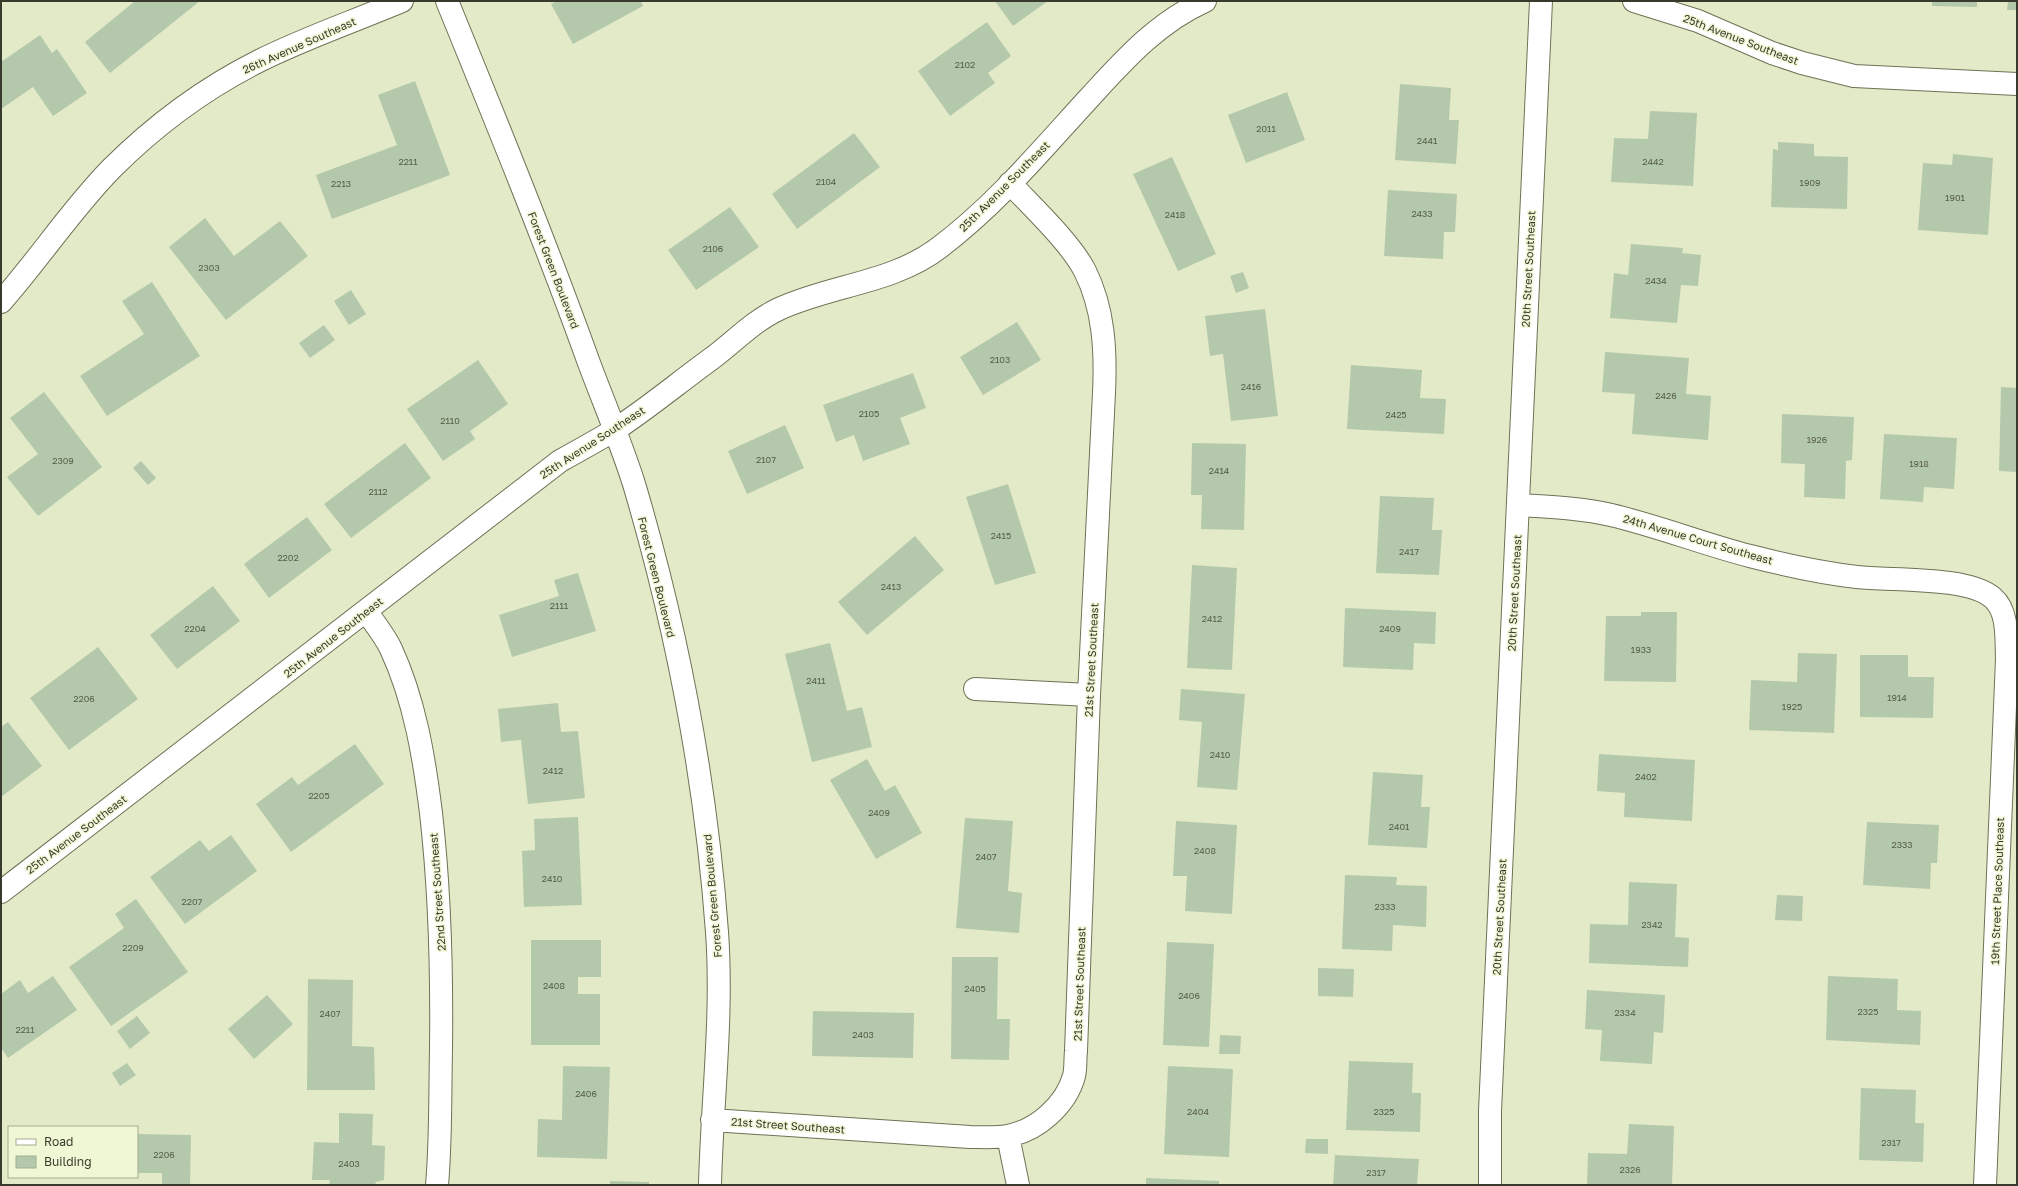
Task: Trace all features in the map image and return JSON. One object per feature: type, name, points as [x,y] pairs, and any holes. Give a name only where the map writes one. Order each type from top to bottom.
[{"type":"street","name":"26th Avenue Southeast","points":[[1,302],[80,204],[111,169],[145,138],[181,109],[219,83],[260,60],[402,1]]},
{"type":"street","name":"Forest Green Boulevard","points":[[447,1],[548,252],[614,430],[633,483],[662,591],[685,697],[703,797],[717,935],[718,1035],[712,1120],[710,1185]]},
{"type":"street","name":"25th Avenue Southeast","points":[[1,892],[560,461],[614,430],[714,357],[746,330],[778,310],[814,295],[865,281],[910,265],[938,249],[975,219],[1125,59],[1157,29],[1190,7],[1205,1]]},
{"type":"street","name":"20th Street Southeast","points":[[1490,1185],[1490,1111],[1541,1]]},
{"type":"street","name":"25th Avenue Southeast","points":[[1634,1],[1698,21],[1794,61],[1854,76],[2017,84]]},
{"type":"street","name":"21st Street Southeast","points":[[712,1120],[970,1137],[1008,1136],[1034,1126],[1052,1112],[1065,1096],[1074,1076],[1089,696],[1105,369],[1102,325],[1097,300],[1084,270],[1070,249],[1010,183]]},
{"type":"street","name":"24th Avenue Court Southeast","points":[[1518,504],[1571,508],[1609,514],[1750,556],[1857,577],[1953,583],[1976,589],[1994,599]]},
{"type":"street","name":"19th Street Place Southeast","points":[[1985,1185],[2007,659],[2006,629],[2002,613],[1994,599]]},
{"type":"street","name":"22nd Street Southeast","points":[[366,611],[391,648],[404,681],[416,720],[426,774],[435,849],[442,978],[437,1185]]},
{"type":"street","points":[[975,689],[1089,696]]},
{"type":"street","points":[[1008,1136],[1018,1185]]},
{"type":"building","points":[[135,1],[200,1],[110,73],[85,42]]},
{"type":"building","points":[[557,1],[641,1],[643,6],[573,44],[551,4]]},
{"type":"building","points":[[995,1],[1048,1],[1013,26]]},
{"type":"building","points":[[1932,1],[1977,1],[1977,7],[1932,6]]},
{"type":"building","points":[[2008,1],[2017,1],[2017,10],[2007,10]]},
{"type":"building","points":[[987,22],[1011,56],[988,73],[995,83],[950,116],[918,71]]},
{"type":"building","points":[[40,35],[52,53],[57,49],[87,93],[53,116],[33,87],[1,109],[1,62]]},
{"type":"building","points":[[415,81],[450,175],[332,219],[316,175],[397,145],[378,95]]},
{"type":"building","points":[[1400,84],[1451,88],[1449,120],[1459,120],[1456,164],[1395,160]]},
{"type":"building","points":[[1287,92],[1305,140],[1246,163],[1228,115]]},
{"type":"building","points":[[1650,111],[1697,113],[1693,186],[1611,182],[1614,138],[1648,139]]},
{"type":"building","points":[[854,133],[880,167],[797,229],[772,194]]},
{"type":"building","points":[[1778,142],[1814,144],[1814,156],[1848,157],[1847,209],[1771,207],[1773,149],[1778,150]]},
{"type":"building","points":[[1953,154],[1993,158],[1988,235],[1918,230],[1923,163],[1952,165]]},
{"type":"building","points":[[1172,157],[1216,254],[1178,271],[1133,174]]},
{"type":"building","points":[[1388,190],[1457,194],[1455,232],[1444,232],[1443,259],[1384,256]]},
{"type":"building","points":[[730,207],[759,247],[696,290],[668,250]]},
{"type":"building","points":[[205,218],[234,256],[280,221],[308,256],[226,320],[169,247]]},
{"type":"building","points":[[1631,244],[1683,248],[1682,253],[1701,255],[1698,286],[1681,285],[1677,323],[1610,318],[1614,273],[1628,275]]},
{"type":"building","points":[[1243,272],[1249,288],[1236,293],[1230,276]]},
{"type":"building","points":[[152,282],[200,356],[107,416],[80,376],[144,334],[122,301]]},
{"type":"building","points":[[351,290],[366,314],[349,325],[334,301]]},
{"type":"building","points":[[1265,309],[1278,416],[1231,421],[1223,354],[1210,356],[1205,316]]},
{"type":"building","points":[[1017,322],[1041,360],[983,395],[960,357]]},
{"type":"building","points":[[324,325],[335,340],[310,358],[299,343]]},
{"type":"building","points":[[1605,352],[1689,358],[1686,394],[1711,396],[1708,440],[1632,434],[1635,394],[1602,392]]},
{"type":"building","points":[[478,360],[508,404],[470,431],[475,439],[443,461],[407,409]]},
{"type":"building","points":[[1351,365],[1422,370],[1420,398],[1446,399],[1444,434],[1347,429]]},
{"type":"building","points":[[913,373],[926,408],[900,418],[910,444],[863,461],[854,435],[836,442],[823,405]]},
{"type":"building","points":[[2001,387],[2017,388],[2017,472],[1999,471]]},
{"type":"building","points":[[44,392],[102,467],[38,516],[7,477],[38,454],[10,418]]},
{"type":"building","points":[[1782,414],[1854,417],[1852,460],[1846,461],[1845,499],[1804,497],[1805,464],[1781,463]]},
{"type":"building","points":[[785,425],[804,468],[747,494],[728,451]]},
{"type":"building","points":[[1884,434],[1957,438],[1954,489],[1924,487],[1923,502],[1880,499]]},
{"type":"building","points":[[405,443],[431,478],[351,538],[324,504]]},
{"type":"building","points":[[1192,443],[1246,444],[1244,530],[1201,529],[1202,495],[1191,495]]},
{"type":"building","points":[[141,461],[156,478],[148,485],[133,468]]},
{"type":"building","points":[[1008,484],[1036,573],[995,585],[966,497]]},
{"type":"building","points":[[1380,496],[1434,498],[1432,530],[1442,530],[1439,575],[1376,573]]},
{"type":"building","points":[[307,517],[332,550],[269,598],[244,564]]},
{"type":"building","points":[[915,536],[944,570],[867,635],[838,602]]},
{"type":"building","points":[[1192,565],[1237,568],[1232,670],[1187,668]]},
{"type":"building","points":[[578,573],[596,631],[512,657],[499,615],[559,596],[554,580]]},
{"type":"building","points":[[213,586],[240,621],[177,669],[150,635]]},
{"type":"building","points":[[1345,608],[1436,612],[1435,644],[1414,643],[1413,670],[1343,667]]},
{"type":"building","points":[[1641,612],[1677,612],[1676,682],[1604,681],[1606,616],[1641,616]]},
{"type":"building","points":[[830,643],[847,711],[862,707],[872,747],[812,762],[785,654]]},
{"type":"building","points":[[98,647],[138,699],[69,750],[30,698]]},
{"type":"building","points":[[1798,653],[1837,654],[1834,733],[1749,730],[1751,680],[1797,682]]},
{"type":"building","points":[[1860,655],[1908,655],[1908,677],[1934,677],[1933,718],[1860,717]]},
{"type":"building","points":[[1181,689],[1245,694],[1237,790],[1197,787],[1202,722],[1179,720]]},
{"type":"building","points":[[558,703],[561,732],[578,731],[585,798],[528,804],[521,740],[501,742],[498,709]]},
{"type":"building","points":[[8,722],[42,766],[1,797],[1,727]]},
{"type":"building","points":[[355,744],[384,784],[291,852],[256,804],[292,777],[298,785]]},
{"type":"building","points":[[1599,754],[1695,760],[1692,821],[1624,817],[1625,793],[1597,791]]},
{"type":"building","points":[[867,759],[885,791],[895,785],[922,833],[876,859],[830,780]]},
{"type":"building","points":[[1373,772],[1423,775],[1421,807],[1430,807],[1427,848],[1368,845]]},
{"type":"building","points":[[578,817],[582,905],[524,907],[522,851],[535,850],[534,819]]},
{"type":"building","points":[[965,818],[1013,821],[1008,891],[1022,893],[1019,933],[956,928]]},
{"type":"building","points":[[1176,821],[1237,825],[1232,914],[1185,911],[1187,876],[1173,876]]},
{"type":"building","points":[[1867,822],[1939,825],[1937,863],[1931,863],[1930,889],[1863,885]]},
{"type":"building","points":[[231,835],[257,871],[185,924],[150,877],[200,840],[209,851]]},
{"type":"building","points":[[1345,875],[1397,877],[1396,885],[1427,886],[1426,927],[1393,925],[1392,951],[1342,949]]},
{"type":"building","points":[[1629,882],[1677,884],[1675,937],[1689,938],[1688,967],[1589,963],[1590,924],[1628,925]]},
{"type":"building","points":[[1777,895],[1803,896],[1802,921],[1775,920]]},
{"type":"building","points":[[136,899],[188,972],[111,1026],[69,967],[124,928],[115,914]]},
{"type":"building","points":[[531,940],[601,940],[601,977],[578,977],[578,994],[600,994],[600,1045],[531,1045]]},
{"type":"building","points":[[1167,942],[1214,944],[1209,1047],[1163,1045]]},
{"type":"building","points":[[952,957],[998,957],[997,1019],[1010,1019],[1009,1060],[951,1059]]},
{"type":"building","points":[[1318,968],[1354,969],[1353,997],[1318,996]]},
{"type":"building","points":[[53,976],[77,1010],[8,1058],[1,1048],[1,994],[20,980],[28,993]]},
{"type":"building","points":[[1828,976],[1898,979],[1897,1010],[1921,1011],[1920,1045],[1826,1040]]},
{"type":"building","points":[[308,979],[353,980],[352,1046],[374,1047],[375,1090],[307,1090]]},
{"type":"building","points":[[1587,990],[1665,995],[1663,1033],[1654,1032],[1652,1064],[1600,1061],[1602,1030],[1585,1029]]},
{"type":"building","points":[[267,995],[293,1024],[254,1059],[228,1029]]},
{"type":"building","points":[[813,1011],[914,1013],[913,1058],[812,1056]]},
{"type":"building","points":[[137,1016],[150,1033],[130,1049],[117,1031]]},
{"type":"building","points":[[1220,1035],[1241,1036],[1240,1054],[1219,1054]]},
{"type":"building","points":[[1349,1061],[1413,1063],[1412,1093],[1421,1093],[1420,1132],[1346,1130]]},
{"type":"building","points":[[127,1063],[136,1075],[120,1086],[112,1073]]},
{"type":"building","points":[[563,1066],[610,1067],[607,1159],[537,1157],[538,1119],[562,1120]]},
{"type":"building","points":[[1168,1066],[1233,1069],[1229,1157],[1164,1154]]},
{"type":"building","points":[[1861,1088],[1916,1090],[1915,1123],[1924,1123],[1923,1162],[1859,1160]]},
{"type":"building","points":[[339,1113],[373,1114],[372,1145],[385,1146],[384,1180],[376,1182],[375,1185],[329,1185],[330,1180],[312,1180],[314,1142],[339,1143]]},
{"type":"building","points":[[1629,1124],[1674,1126],[1672,1185],[1587,1185],[1588,1153],[1627,1154]]},
{"type":"building","points":[[138,1134],[191,1135],[190,1185],[162,1185],[162,1173],[138,1173]]},
{"type":"building","points":[[1306,1139],[1328,1139],[1328,1154],[1305,1153]]},
{"type":"building","points":[[1335,1155],[1419,1159],[1417,1185],[1333,1185]]},
{"type":"building","points":[[1146,1178],[1219,1181],[1219,1185],[1146,1185]]},
{"type":"building","points":[[610,1181],[649,1182],[649,1185],[610,1185]]}]
